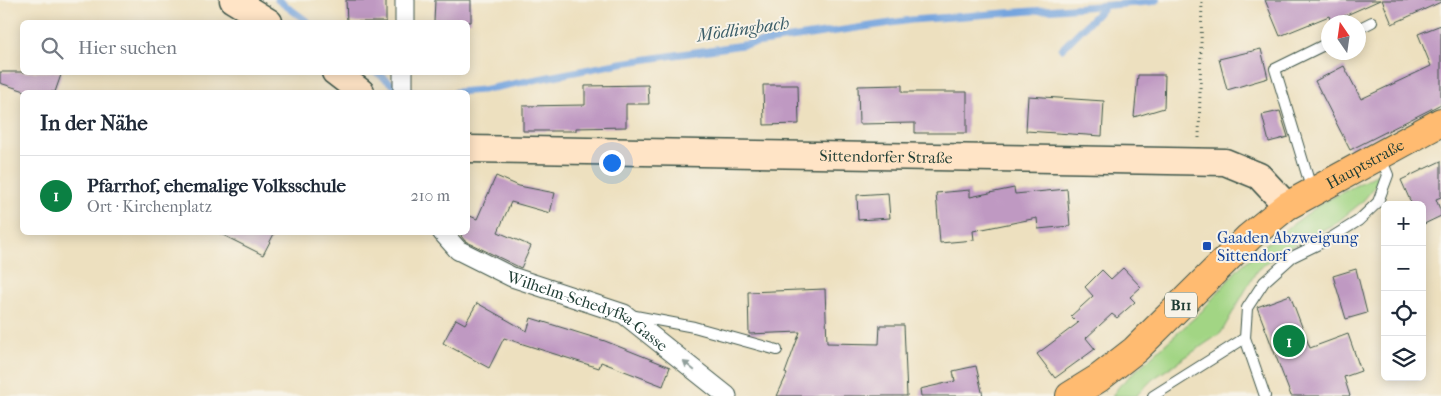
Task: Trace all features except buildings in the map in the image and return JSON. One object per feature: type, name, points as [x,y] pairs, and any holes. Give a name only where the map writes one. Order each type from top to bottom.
[{"type":"main road","name":"Hauptstraße","points":[[1287,206],[1441,122]]},
{"type":"main road","name":"B11","points":[[1070,396],[1099,378],[1136,350],[1249,237],[1287,206]]},
{"type":"street","points":[[233,0],[266,20]]},
{"type":"street","points":[[405,0],[405,20]]},
{"type":"street","points":[[339,75],[358,90]]},
{"type":"street","name":"Sittendorfer Straße","points":[[470,149],[1225,162],[1259,176],[1287,206]]},
{"type":"street","name":"Wilhelm-Schedyfka-Gasse","points":[[445,235],[458,250],[512,277],[624,314],[727,396]]},
{"type":"lane","points":[[1366,25],[1372,22]]},
{"type":"lane","points":[[1313,192],[1275,70],[1321,47]]},
{"type":"lane","points":[[1265,396],[1245,338],[1247,308],[1264,282],[1292,257],[1329,239],[1358,221],[1378,202],[1388,175],[1380,155]]},
{"type":"lane","points":[[624,314],[694,327],[777,350]]},
{"type":"lane","points":[[1153,396],[1245,338]]},
{"type":"path","points":[[1199,162],[1203,2]]},
{"type":"green space","points":[[1378,174],[1378,183],[1362,202],[1336,223],[1284,250],[1257,270],[1221,333],[1153,379],[1136,396],[1112,396],[1120,385],[1202,311],[1238,269],[1266,244],[1322,203]]},
{"type":"waterway","name":"Mödlingbach","points":[[278,0],[305,20]]},
{"type":"waterway","name":"Mödlingbach","points":[[470,91],[621,63],[911,20],[1157,0]]},
{"type":"waterway","points":[[1062,49],[1105,6]]},
{"type":"waterway","name":"Mödlingbach","points":[[380,75],[395,86],[408,90]]},
{"type":"place","name":"Gaaden Abzweigung Sittendorf","points":[[1207,246]]},
{"type":"place","name":"Pfarrhof, ehemalige Volksschule","points":[[1289,341]]}]
